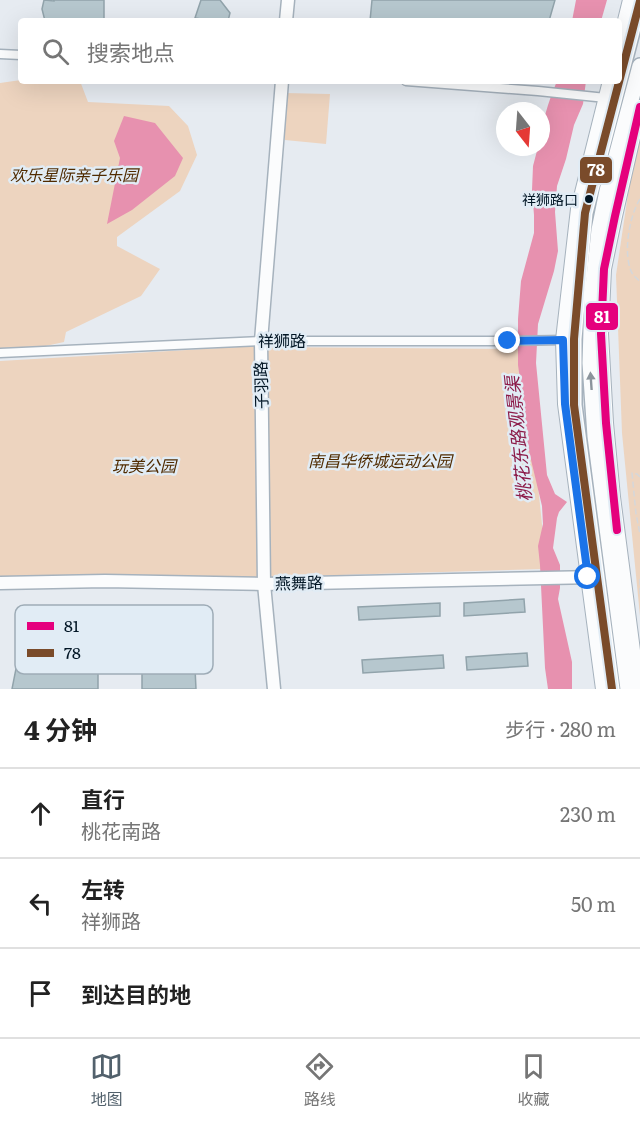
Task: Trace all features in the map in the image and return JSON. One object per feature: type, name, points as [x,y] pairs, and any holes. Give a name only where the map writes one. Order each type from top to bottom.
[{"type":"highway","points":[[622,70],[640,1]]},
{"type":"highway","points":[[628,689],[595,436],[590,363],[592,297],[599,230],[640,66]]},
{"type":"highway","points":[[612,689],[593,577],[574,405],[574,339],[585,213],[618,84]]},
{"type":"main road","points":[[622,33],[630,0]]},
{"type":"main road","points":[[603,689],[593,577],[565,404],[563,340],[578,209],[609,84]]},
{"type":"main road","points":[[638,689],[613,497],[601,334],[604,269],[640,107]]},
{"type":"street","points":[[286,18],[288,0]]},
{"type":"street","points":[[0,54],[18,55]]},
{"type":"street","name":"子羽路","points":[[274,689],[264,584],[261,341],[282,84]]},
{"type":"street","points":[[446,84],[606,98]]},
{"type":"street","name":"祥狮路","points":[[0,353],[261,341],[563,340]]},
{"type":"street","name":"燕舞路","points":[[0,583],[105,581],[264,584],[593,577]]},
{"type":"path","points":[[640,199],[629,227],[627,251],[632,273],[640,282]]},
{"type":"path","points":[[640,477],[632,472],[640,534]]},
{"type":"path","points":[[640,579],[640,594]]},
{"type":"green space","name":"欢乐星际亲子乐园","points":[[18,80],[18,84],[81,84],[88,102],[169,106],[188,126],[197,155],[180,191],[117,237],[117,246],[160,269],[141,296],[66,332],[64,342],[0,356],[0,83]]},
{"type":"green space","points":[[284,93],[330,94],[326,144],[285,140]]},
{"type":"green space","points":[[640,136],[640,616],[622,433],[616,275],[631,174]]},
{"type":"green space","name":"玩美公园","points":[[255,346],[260,577],[0,582],[0,361]]},
{"type":"green space","name":"南昌华侨城运动公园","points":[[266,347],[524,349],[544,544],[544,569],[272,577],[267,568]]},
{"type":"shaded area","points":[[576,0],[607,0],[602,18],[573,18]]},
{"type":"shaded area","points":[[556,84],[586,84],[583,104],[574,125],[557,186],[555,212],[558,251],[538,324],[536,363],[547,475],[555,494],[567,502],[557,518],[553,548],[560,565],[558,599],[572,662],[572,689],[548,689],[538,546],[543,524],[542,506],[527,443],[518,365],[521,281],[534,233],[533,166],[536,156],[550,156],[549,102]]},
{"type":"shaded area","points":[[124,116],[155,123],[183,158],[175,176],[132,210],[107,224],[120,158],[114,141]]},
{"type":"building","points":[[44,0],[104,0],[104,18],[44,18],[42,9]]},
{"type":"building","points":[[201,0],[220,0],[230,13],[229,18],[195,18]]},
{"type":"building","points":[[372,0],[555,0],[550,18],[370,18]]},
{"type":"building","points":[[524,599],[525,612],[464,616],[464,603]]},
{"type":"building","points":[[440,603],[440,616],[359,620],[358,607]]},
{"type":"building","points":[[527,653],[528,666],[467,670],[466,657]]},
{"type":"building","points":[[443,655],[444,668],[363,673],[362,660]]},
{"type":"building","points":[[15,674],[98,674],[98,689],[12,689]]},
{"type":"building","points":[[142,674],[195,674],[196,689],[142,689]]},
{"type":"transit line","name":"78","points":[[622,70],[640,1]]},
{"type":"transit line","name":"78","points":[[612,689],[574,405],[574,339],[585,213],[618,84]]},
{"type":"transit line","name":"81","points":[[617,530],[606,423],[601,334],[604,269],[640,107]]},
{"type":"place","name":"祥狮路口","points":[[589,199]]},
{"type":"route","points":[[508,341],[563,340],[565,404],[588,577]]},
{"type":"water label","name":"桃花东路观景渠","points":[[519,439]]}]
